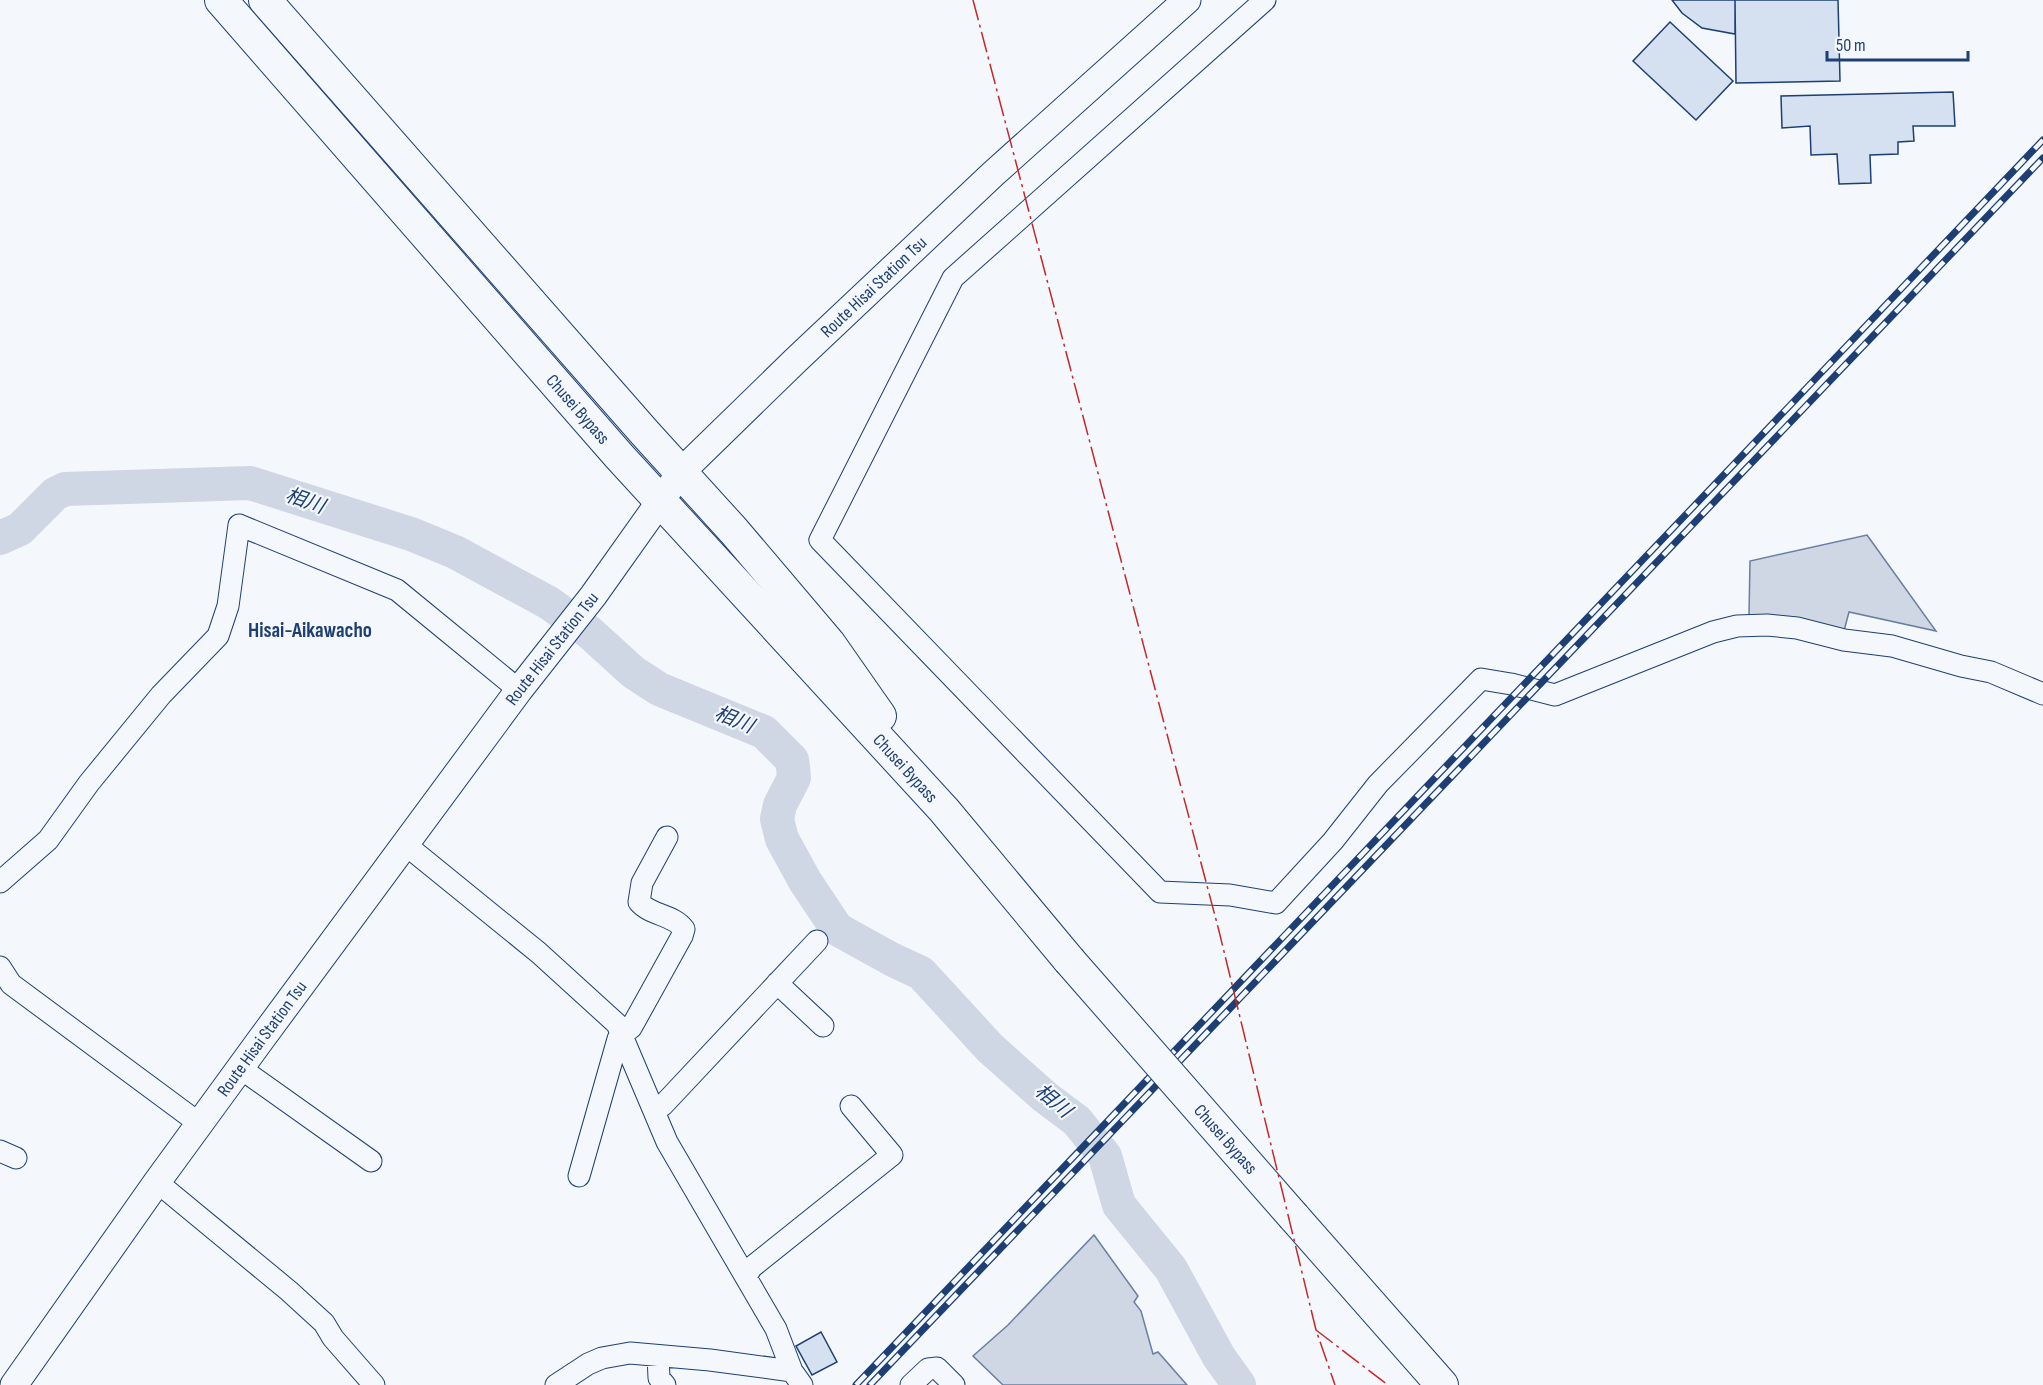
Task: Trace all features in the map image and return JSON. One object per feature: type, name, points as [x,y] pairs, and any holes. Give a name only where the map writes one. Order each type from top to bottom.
[{"type":"highway","name":"Chusei Bypass","points":[[221,0],[660,501],[944,810],[1069,960],[1442,1385]]},
{"type":"highway","name":"Chusei Bypass","points":[[265,0],[830,643],[944,810]]},
{"type":"main road","name":"Route Hisai Station Tsu","points":[[14,1385],[240,1068],[519,690],[593,596],[681,472],[993,174],[1187,0]]},
{"type":"street","points":[[1264,0],[953,278],[820,540],[1160,892],[1230,895],[1276,903],[1333,841],[1378,784],[1481,679],[1555,695],[1713,632],[1737,626],[1767,625],[1797,628],[1844,640],[1892,646],[1961,666],[1991,672],[2043,694]]},
{"type":"street","points":[[0,882],[48,840],[89,783],[161,695],[218,636],[228,606],[239,525],[397,590],[519,690]]},
{"type":"street","points":[[579,1176],[618,1039],[621,1033],[631,1028],[684,929],[679,922],[645,909],[639,902],[642,883],[667,837]]},
{"type":"street","points":[[406,845],[539,952],[617,1024],[667,1142],[776,1329],[797,1378]]},
{"type":"street","points":[[654,1111],[663,1105],[817,941]]},
{"type":"street","points":[[0,967],[11,984],[200,1124]]},
{"type":"street","points":[[777,983],[823,1026]]},
{"type":"street","points":[[240,1068],[371,1161]]},
{"type":"street","points":[[746,1276],[752,1267],[892,1155],[851,1106]]},
{"type":"street","points":[[157,1182],[289,1291],[324,1323],[333,1338],[374,1385]]},
{"type":"street","points":[[556,1385],[573,1372],[602,1358],[630,1353],[711,1360],[797,1378]]},
{"type":"street","points":[[658,1356],[659,1378],[665,1385]]},
{"type":"street","points":[[911,1385],[928,1369],[937,1368],[954,1385]]},
{"type":"shaded area","points":[[1867,535],[1936,631],[1849,612],[1844,631],[1749,615],[1750,561]]},
{"type":"shaded area","points":[[1094,1235],[1138,1296],[1134,1302],[1141,1311],[1153,1354],[1158,1352],[1187,1385],[1003,1385],[973,1356],[1008,1325]]},
{"type":"building","points":[[1672,0],[1735,0],[1735,34],[1702,28],[1682,13]]},
{"type":"building","points":[[1735,0],[1838,0],[1840,81],[1736,83]]},
{"type":"building","points":[[1670,22],[1733,81],[1696,120],[1633,61]]},
{"type":"building","points":[[1953,92],[1955,126],[1913,126],[1914,141],[1898,142],[1898,154],[1870,155],[1871,183],[1839,184],[1837,154],[1811,155],[1810,126],[1782,128],[1781,96]]},
{"type":"building","points":[[821,1332],[837,1362],[812,1375],[796,1346]]},
{"type":"waterway","name":"相川","points":[[0,538],[20,529],[55,494],[65,489],[250,483],[411,534],[455,552],[549,603],[589,632],[633,672],[659,689],[764,732],[792,760],[794,778],[780,805],[777,819],[782,839],[805,881],[837,929],[921,973],[990,1048],[1045,1097],[1077,1121],[1105,1156],[1119,1205],[1171,1269],[1219,1357],[1239,1385]]},
{"type":"railway","points":[[856,1385],[2043,140]]},
{"type":"railway","points":[[870,1385],[2043,158]]},
{"type":"power","points":[[973,0],[1219,931],[1316,1330],[1335,1385]]},
{"type":"power","points":[[1316,1330],[1388,1385]]},
{"type":"district","name":"Hisai-Aikawacho","points":[[310,630]]}]
